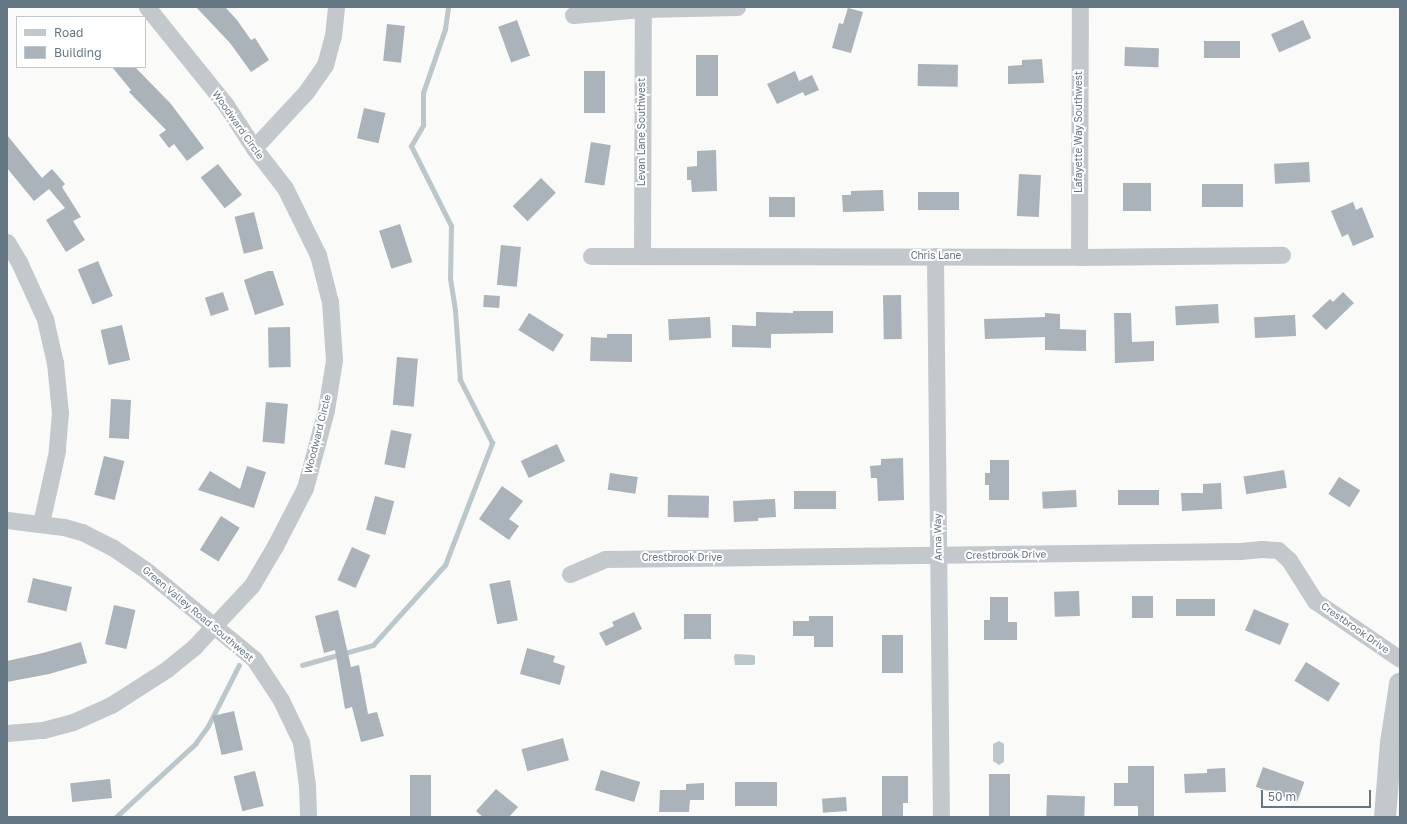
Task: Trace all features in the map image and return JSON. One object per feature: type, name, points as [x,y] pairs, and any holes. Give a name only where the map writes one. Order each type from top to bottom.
[{"type":"street","name":"Woodward Circle","points":[[7,733],[43,730],[73,722],[111,705],[167,669],[195,646],[252,585],[275,546],[304,488],[326,410],[334,360],[330,302],[318,255],[285,188],[254,148],[226,105],[148,7]]},
{"type":"street","points":[[254,148],[306,92],[325,64],[332,36],[336,7]]},
{"type":"street","points":[[573,15],[643,9],[737,7]]},
{"type":"street","name":"Lafayette Way Southwest","points":[[1079,257],[1080,7]]},
{"type":"street","name":"Levan Lane Southwest","points":[[642,256],[643,9]]},
{"type":"street","points":[[7,242],[19,262],[45,319],[55,363],[60,413],[57,451],[41,523]]},
{"type":"street","name":"Chris Lane","points":[[590,256],[1079,257],[1282,255]]},
{"type":"street","name":"Anna Way","points":[[935,256],[941,817]]},
{"type":"street","name":"Green Valley Road Southwest","points":[[7,520],[41,523],[82,532],[112,547],[147,571],[254,659],[281,700],[301,742],[308,785],[308,817]]},
{"type":"street","name":"Crestbrook Drive","points":[[570,574],[605,559],[1240,552],[1262,549],[1278,550],[1289,560],[1315,601],[1400,659]]},
{"type":"street","points":[[1385,817],[1391,743],[1400,684]]},
{"type":"shaded area","points":[[735,654],[755,656],[755,664],[735,665]]},
{"type":"shaded area","points":[[999,741],[1004,744],[1004,762],[999,765],[993,761],[993,744]]},
{"type":"building","points":[[196,7],[225,7],[237,20],[251,40],[255,38],[269,60],[251,72],[230,43]]},
{"type":"building","points":[[848,8],[863,12],[851,53],[832,48],[839,23],[843,24]]},
{"type":"building","points":[[517,20],[530,56],[511,63],[498,27]]},
{"type":"building","points":[[1303,20],[1311,38],[1279,53],[1271,34]]},
{"type":"building","points":[[387,24],[405,26],[401,63],[383,61]]},
{"type":"building","points":[[1204,41],[1240,41],[1240,58],[1204,58]]},
{"type":"building","points":[[1125,47],[1159,48],[1158,67],[1124,66]]},
{"type":"building","points":[[696,55],[718,55],[718,96],[696,96]]},
{"type":"building","points":[[1042,59],[1044,83],[1008,84],[1008,66],[1022,65],[1022,60]]},
{"type":"building","points":[[918,64],[958,65],[958,87],[918,86]]},
{"type":"building","points":[[113,68],[136,68],[171,104],[204,148],[187,161],[174,144],[169,148],[159,135],[166,130],[129,92],[131,90]]},
{"type":"building","points":[[584,71],[605,71],[605,113],[584,113]]},
{"type":"building","points":[[795,71],[799,81],[812,75],[819,90],[805,96],[803,92],[777,104],[767,84]]},
{"type":"building","points":[[364,108],[385,113],[378,143],[357,138]]},
{"type":"building","points":[[7,135],[42,178],[52,169],[65,184],[62,187],[81,217],[73,221],[85,240],[66,252],[46,220],[65,208],[49,189],[34,201],[7,168]]},
{"type":"building","points":[[591,142],[611,145],[604,186],[585,182]]},
{"type":"building","points":[[716,150],[717,191],[692,192],[691,180],[687,180],[687,167],[697,166],[697,151]]},
{"type":"building","points":[[1309,162],[1310,182],[1275,184],[1274,164]]},
{"type":"building","points":[[218,164],[242,195],[225,208],[201,178]]},
{"type":"building","points":[[1019,174],[1041,175],[1039,217],[1017,216]]},
{"type":"building","points":[[541,178],[556,193],[528,221],[513,206]]},
{"type":"building","points":[[1123,183],[1151,183],[1151,211],[1123,211]]},
{"type":"building","points":[[1202,184],[1243,184],[1243,207],[1202,207]]},
{"type":"building","points":[[883,190],[884,211],[843,212],[842,195],[851,195],[851,191]]},
{"type":"building","points":[[918,192],[959,192],[959,210],[918,210]]},
{"type":"building","points":[[769,197],[795,197],[795,217],[769,217]]},
{"type":"building","points":[[1353,202],[1356,210],[1362,207],[1374,237],[1353,246],[1348,234],[1342,237],[1331,211]]},
{"type":"building","points":[[254,212],[263,249],[244,254],[235,217]]},
{"type":"building","points":[[400,224],[412,262],[391,269],[379,231]]},
{"type":"building","points":[[501,245],[521,247],[517,287],[497,285]]},
{"type":"building","points":[[98,261],[113,296],[93,305],[78,270]]},
{"type":"building","points":[[268,271],[273,271],[284,305],[255,315],[244,280]]},
{"type":"building","points":[[223,292],[229,310],[211,316],[205,298]]},
{"type":"building","points":[[1343,292],[1354,303],[1326,330],[1312,316],[1330,299],[1333,302]]},
{"type":"building","points":[[484,295],[500,296],[499,308],[483,307]]},
{"type":"building","points":[[883,295],[901,295],[902,339],[884,339]]},
{"type":"building","points":[[1218,304],[1219,323],[1176,325],[1175,306]]},
{"type":"building","points":[[793,311],[833,311],[833,333],[771,334],[771,348],[732,347],[732,325],[756,326],[756,312],[793,313]]},
{"type":"building","points":[[529,313],[564,335],[553,352],[518,330]]},
{"type":"building","points":[[1045,313],[1060,314],[1060,329],[1086,330],[1086,351],[1045,350],[1045,337],[985,339],[984,319],[1045,317]]},
{"type":"building","points":[[1114,313],[1131,313],[1132,342],[1154,341],[1154,361],[1115,363]]},
{"type":"building","points":[[1295,315],[1296,336],[1255,338],[1254,317]]},
{"type":"building","points":[[710,317],[711,338],[669,340],[668,319]]},
{"type":"building","points":[[122,325],[130,360],[109,365],[101,330]]},
{"type":"building","points":[[268,327],[290,327],[291,367],[269,367]]},
{"type":"building","points":[[607,334],[632,334],[632,362],[590,361],[591,337],[607,338]]},
{"type":"building","points":[[397,357],[418,359],[414,407],[393,405]]},
{"type":"building","points":[[111,399],[131,400],[129,439],[109,438]]},
{"type":"building","points":[[266,402],[288,404],[284,444],[263,442]]},
{"type":"building","points":[[391,430],[412,434],[405,468],[384,464]]},
{"type":"building","points":[[557,444],[565,461],[529,478],[521,461]]},
{"type":"building","points":[[104,456],[124,461],[115,500],[94,495]]},
{"type":"building","points":[[903,458],[904,500],[878,501],[877,478],[871,478],[870,466],[881,465],[881,459]]},
{"type":"building","points":[[990,460],[1009,460],[1009,500],[989,500],[989,485],[985,485],[985,473],[990,473]]},
{"type":"building","points":[[247,466],[266,472],[254,508],[198,490],[210,471],[240,489]]},
{"type":"building","points":[[1284,470],[1287,488],[1246,494],[1244,476]]},
{"type":"building","points":[[610,473],[638,477],[635,494],[608,490]]},
{"type":"building","points":[[1339,477],[1360,490],[1350,507],[1328,494]]},
{"type":"building","points":[[1221,483],[1222,509],[1182,511],[1181,493],[1203,493],[1203,484]]},
{"type":"building","points":[[502,486],[523,501],[509,519],[519,526],[509,540],[479,519]]},
{"type":"building","points":[[1076,490],[1077,507],[1043,509],[1042,492]]},
{"type":"building","points":[[1118,490],[1159,490],[1159,505],[1118,505]]},
{"type":"building","points":[[794,491],[836,491],[836,509],[794,509]]},
{"type":"building","points":[[668,495],[709,496],[709,518],[668,517]]},
{"type":"building","points":[[375,496],[394,501],[385,535],[366,530]]},
{"type":"building","points":[[775,499],[776,517],[758,518],[758,521],[734,522],[733,501]]},
{"type":"building","points":[[221,516],[240,528],[218,562],[200,550]]},
{"type":"building","points":[[352,547],[370,555],[356,588],[337,580]]},
{"type":"building","points":[[33,578],[72,587],[66,611],[27,602]]},
{"type":"building","points":[[510,580],[518,620],[497,624],[489,584]]},
{"type":"building","points":[[1079,591],[1080,616],[1055,617],[1054,592]]},
{"type":"building","points":[[1132,596],[1153,596],[1153,618],[1132,618]]},
{"type":"building","points":[[990,597],[1008,597],[1008,622],[1017,622],[1017,640],[984,640],[984,620],[990,620]]},
{"type":"building","points":[[1176,599],[1215,599],[1215,616],[1176,616]]},
{"type":"building","points":[[114,605],[135,610],[126,649],[105,644]]},
{"type":"building","points":[[1254,609],[1289,624],[1280,645],[1245,630]]},
{"type":"building","points":[[338,610],[351,667],[359,665],[368,714],[377,712],[384,736],[361,742],[352,707],[345,709],[335,650],[324,653],[315,616]]},
{"type":"building","points":[[634,612],[642,629],[606,646],[599,633],[614,626],[612,622]]},
{"type":"building","points":[[684,614],[711,614],[711,639],[684,639]]},
{"type":"building","points":[[809,616],[833,616],[833,647],[814,647],[814,636],[793,636],[793,621],[809,621]]},
{"type":"building","points":[[882,635],[903,635],[903,673],[882,673]]},
{"type":"building","points":[[81,642],[87,663],[49,674],[7,682],[7,661],[43,653]]},
{"type":"building","points":[[527,648],[555,656],[553,662],[565,666],[560,685],[520,674]]},
{"type":"building","points":[[1306,662],[1340,683],[1328,702],[1294,681]]},
{"type":"building","points":[[234,711],[243,750],[222,755],[213,716]]},
{"type":"building","points":[[563,738],[569,760],[527,771],[521,749]]},
{"type":"building","points":[[1128,766],[1154,766],[1154,817],[1138,817],[1138,806],[1114,806],[1114,783],[1128,783]]},
{"type":"building","points":[[1263,767],[1304,782],[1297,802],[1256,787]]},
{"type":"building","points":[[1225,768],[1226,792],[1185,793],[1184,774],[1207,773],[1207,769]]},
{"type":"building","points":[[601,770],[640,782],[634,802],[595,790]]},
{"type":"building","points":[[255,771],[264,806],[242,811],[234,776]]},
{"type":"building","points":[[989,774],[1010,774],[1010,816],[989,816]]},
{"type":"building","points":[[410,775],[431,775],[431,817],[410,817]]},
{"type":"building","points":[[882,776],[908,776],[908,803],[903,803],[903,817],[882,817]]},
{"type":"building","points":[[110,779],[112,798],[72,802],[70,783]]},
{"type":"building","points":[[735,782],[777,782],[777,806],[735,806]]},
{"type":"building","points":[[704,783],[704,800],[690,800],[689,812],[659,812],[660,790],[686,790],[686,784]]},
{"type":"building","points":[[496,789],[518,807],[509,817],[483,817],[476,811]]},
{"type":"building","points":[[1047,795],[1085,796],[1084,817],[1046,816]]},
{"type":"building","points":[[846,797],[847,811],[823,813],[822,799]]},
{"type":"waterway","points":[[302,665],[373,645],[445,565],[492,443],[460,380],[455,310],[450,279],[451,226],[411,146],[423,125],[423,93],[445,29],[448,7]]},
{"type":"waterway","points":[[116,817],[195,744],[208,726],[239,665]]}]
